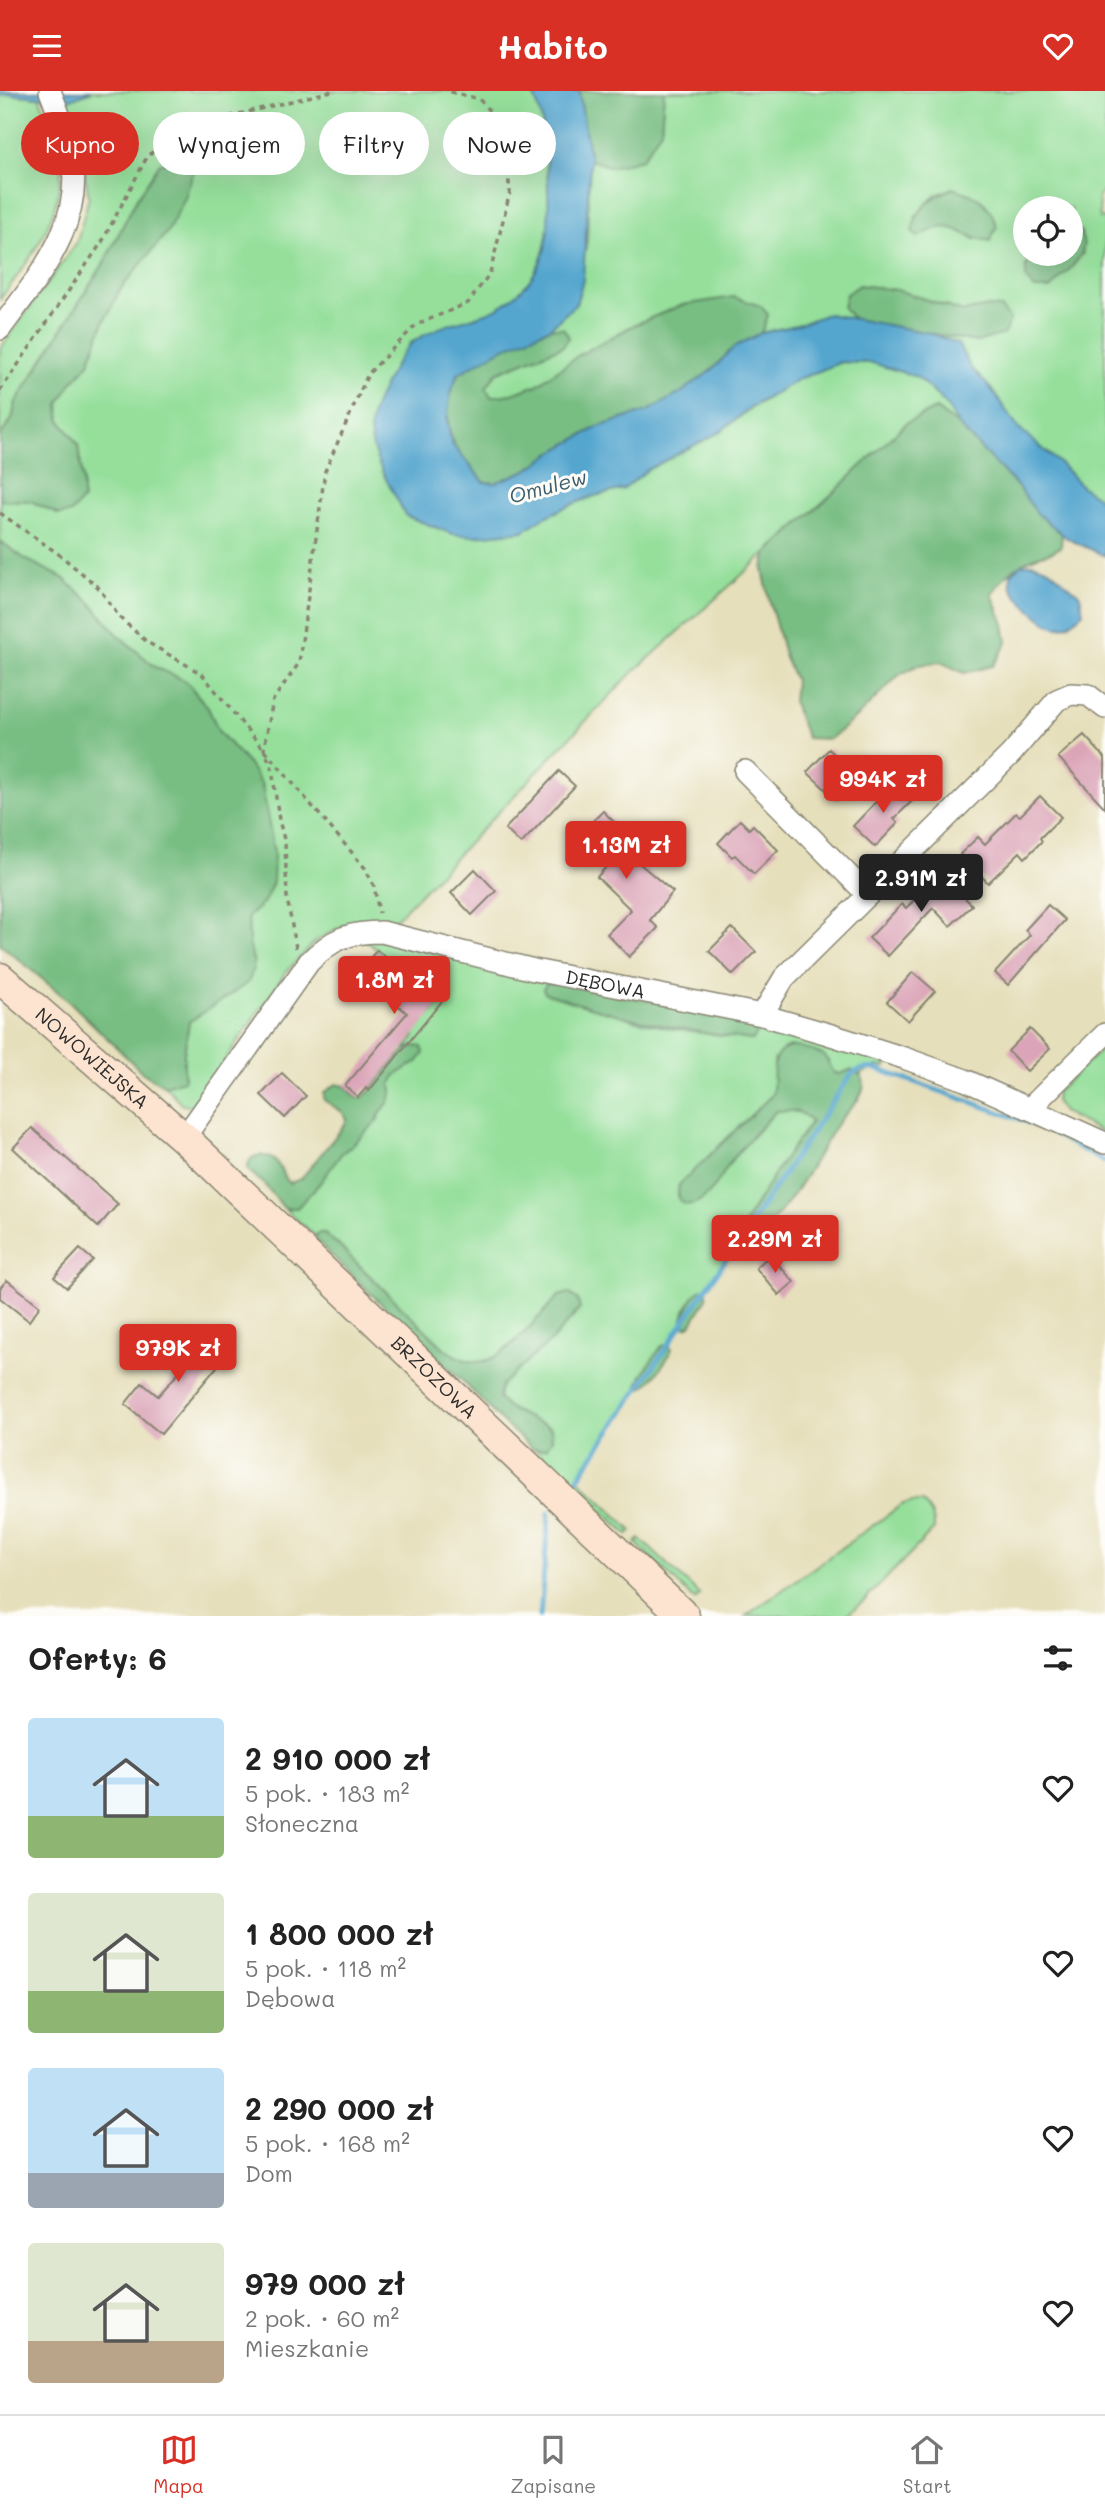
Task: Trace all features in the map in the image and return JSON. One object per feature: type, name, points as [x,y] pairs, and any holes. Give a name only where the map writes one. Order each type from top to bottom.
[{"type":"main road","name":"NOWOWIEJSKA","points":[[0,978],[184,1138]]},
{"type":"main road","name":"BRZOZOWA","points":[[184,1138],[684,1616]]},
{"type":"street","points":[[0,328],[50,260],[71,210],[74,181],[71,149],[50,91]]},
{"type":"street","points":[[762,1016],[784,978],[1011,754],[1057,700],[1071,694],[1088,695],[1105,708]]},
{"type":"street","points":[[745,771],[868,895]]},
{"type":"street","name":"DĘBOWA","points":[[184,1138],[298,974],[324,947],[336,940],[357,932],[382,932],[534,970],[762,1016],[904,1058],[1030,1108],[1105,1143]]},
{"type":"street","points":[[1030,1108],[1105,1034]]},
{"type":"path","points":[[0,391],[102,242],[148,155],[199,124],[332,91]]},
{"type":"path","points":[[298,974],[299,962],[288,898],[285,843],[272,768],[264,749],[273,700],[299,663],[325,471],[368,373],[416,325],[468,303],[491,273],[510,192],[503,127],[479,99],[447,91]]},
{"type":"path","points":[[0,513],[60,555],[88,579],[120,618],[146,642],[202,674],[365,868],[374,886],[382,932]]},
{"type":"green space","points":[[92,91],[531,91],[539,112],[443,112],[443,175],[547,175],[547,236],[535,272],[509,301],[490,312],[444,327],[410,343],[371,440],[381,467],[406,516],[453,534],[475,536],[523,531],[568,506],[624,489],[647,470],[718,433],[753,407],[799,379],[841,362],[873,363],[917,377],[945,403],[959,426],[936,409],[906,423],[841,486],[628,677],[396,919],[336,929],[315,942],[286,972],[193,1106],[183,1105],[165,1086],[184,1079],[184,1053],[189,1022],[207,1009],[254,964],[249,944],[248,917],[264,902],[249,765],[219,732],[208,708],[186,681],[155,667],[119,636],[90,602],[63,578],[25,559],[0,541],[0,500],[31,501],[59,515],[78,445],[60,420],[59,404],[70,385],[89,363],[102,326],[119,291],[168,230],[137,198],[104,263],[16,402],[12,419],[0,436],[0,349],[77,242],[89,197],[85,175],[139,175],[139,112],[68,112],[68,100]]},
{"type":"green space","points":[[579,91],[664,91],[661,130],[642,159],[612,167],[590,160]]},
{"type":"green space","points":[[664,91],[1105,91],[1105,189],[1098,197],[1100,218],[1105,218],[1105,502],[1082,487],[1062,465],[1018,428],[991,389],[970,367],[958,344],[930,333],[977,342],[989,307],[963,312],[897,290],[846,294],[843,307],[854,319],[828,314],[797,325],[761,333],[768,315],[682,305],[634,325],[579,355],[537,385],[512,394],[491,397],[486,388],[496,373],[563,346],[563,328],[550,328],[576,304],[587,241],[590,160],[612,167],[661,130]],"holes":[[[953,188],[975,239],[950,226],[935,227],[915,217],[934,196]]]},
{"type":"green space","points":[[10,94],[39,97],[46,112],[21,112],[21,175],[60,175],[54,209],[46,229],[37,247],[0,299],[0,96]]},
{"type":"green space","points":[[153,174],[192,175],[185,198],[168,231],[119,291],[102,326],[89,363],[70,385],[59,404],[60,420],[78,445],[83,499],[71,513],[59,515],[31,501],[0,500],[0,436],[12,419],[16,402],[104,263],[137,198]]},
{"type":"green space","points":[[953,188],[976,197],[990,210],[997,226],[990,241],[948,228],[940,228],[918,237],[912,231],[926,204]]},
{"type":"green space","points":[[1026,266],[1073,266],[1050,289],[1035,289],[1026,279]]},
{"type":"green space","points":[[859,285],[897,290],[963,312],[989,307],[1001,308],[1010,319],[1004,334],[977,342],[854,319],[843,308],[846,294]]},
{"type":"green space","points":[[734,297],[761,306],[768,315],[761,333],[734,347],[713,369],[682,392],[648,411],[598,427],[527,470],[495,483],[484,482],[455,446],[449,426],[449,401],[458,375],[474,362],[550,328],[563,328],[569,337],[563,346],[496,373],[486,388],[491,397],[512,394],[537,385],[579,355],[634,325],[682,305]]},
{"type":"green space","points":[[936,409],[959,426],[1018,487],[1037,513],[1062,533],[1061,546],[1028,560],[1010,572],[992,594],[1004,624],[1007,643],[993,666],[964,673],[941,662],[918,665],[899,675],[830,739],[807,738],[793,703],[795,680],[785,658],[770,603],[763,569],[766,554],[906,423]]},
{"type":"green space","points":[[0,541],[25,559],[63,578],[90,602],[119,636],[155,667],[186,681],[208,708],[219,732],[249,765],[262,785],[274,853],[273,882],[264,902],[248,917],[249,944],[254,964],[249,982],[189,1022],[184,1053],[184,1080],[165,1086],[143,1073],[69,1001],[0,944]]},
{"type":"green space","points":[[364,939],[375,939],[542,979],[633,1020],[752,1040],[757,1030],[753,1025],[827,1042],[888,1061],[886,1067],[877,1066],[861,1074],[850,1070],[840,1075],[831,1070],[828,1060],[774,1059],[775,1085],[772,1095],[679,1185],[680,1201],[721,1177],[732,1159],[776,1111],[800,1113],[811,1122],[746,1220],[746,1230],[707,1289],[701,1289],[685,1310],[682,1325],[669,1345],[662,1346],[648,1365],[638,1385],[640,1389],[578,1479],[632,1531],[628,1535],[535,1449],[545,1448],[552,1440],[551,1428],[516,1412],[498,1398],[502,1384],[553,1339],[579,1309],[578,1299],[559,1296],[515,1341],[496,1356],[482,1362],[466,1360],[446,1350],[336,1243],[323,1233],[315,1236],[284,1208],[289,1209],[305,1198],[319,1184],[342,1152],[377,1121],[392,1093],[391,1084],[395,1075],[418,1061],[415,1046],[406,1048],[415,1036],[413,1034],[442,1002],[392,957],[389,960]]},
{"type":"green space","points":[[552,982],[725,1018],[757,1030],[756,1036],[752,1040],[725,1036],[622,1016],[545,993],[543,989],[546,984]]},
{"type":"green space","points":[[415,1046],[422,1047],[424,1053],[418,1061],[395,1076],[388,1103],[377,1121],[342,1153],[297,1208],[284,1208],[248,1170],[250,1160],[258,1156],[268,1157],[277,1163],[290,1183],[301,1179],[347,1119],[342,1112],[324,1100],[324,1093],[336,1084],[345,1086],[357,1098],[361,1098],[401,1054]]},
{"type":"green space","points":[[1105,1046],[1105,1134],[1063,1112],[1055,1101],[1056,1093]]},
{"type":"green space","points":[[801,1047],[824,1055],[834,1073],[850,1070],[863,1079],[864,1085],[858,1100],[834,1128],[784,1208],[759,1231],[748,1233],[744,1227],[746,1220],[811,1122],[804,1115],[791,1111],[776,1111],[736,1154],[713,1189],[699,1201],[689,1204],[682,1202],[679,1198],[679,1185],[772,1095],[775,1060],[783,1050]]},
{"type":"green space","points":[[318,1233],[323,1233],[336,1243],[446,1350],[466,1360],[482,1362],[505,1350],[559,1296],[569,1293],[578,1300],[580,1309],[553,1339],[502,1384],[498,1398],[516,1412],[551,1428],[552,1440],[546,1448],[533,1449],[502,1422],[315,1239]]},
{"type":"green space","points":[[701,1289],[707,1289],[707,1298],[691,1325],[685,1327],[682,1320],[693,1297]]},
{"type":"green space","points":[[669,1345],[672,1349],[662,1366],[640,1389],[638,1385],[648,1365],[662,1346]]},
{"type":"green space","points":[[923,1502],[930,1511],[934,1529],[865,1600],[845,1616],[746,1616],[903,1504]]},
{"type":"green space","points":[[640,1539],[700,1595],[695,1600],[636,1543]]},
{"type":"water","points":[[0,91],[92,91],[68,100],[10,94],[0,96]]},
{"type":"water","name":"Omulew","points":[[531,91],[579,91],[590,160],[583,280],[576,304],[550,328],[502,349],[458,374],[451,392],[447,420],[452,444],[484,482],[495,483],[527,470],[598,427],[648,411],[682,392],[713,369],[734,347],[761,333],[797,325],[828,314],[930,333],[958,344],[970,367],[991,389],[1018,428],[1062,465],[1082,487],[1105,502],[1105,556],[1068,539],[1037,513],[1018,487],[959,426],[945,403],[917,377],[873,363],[841,362],[799,379],[753,406],[718,433],[647,470],[624,489],[568,506],[523,531],[475,536],[453,534],[406,516],[373,448],[370,425],[373,412],[389,377],[408,346],[429,332],[501,306],[525,286],[534,274],[545,249],[547,235],[547,175],[556,175],[556,112],[540,112]]},
{"type":"water","points":[[1033,563],[1049,569],[1080,595],[1083,612],[1070,623],[1060,627],[1047,623],[1013,590],[1011,574],[1020,565]]},
{"type":"building","points":[[1084,735],[1105,758],[1105,808],[1058,757]]},
{"type":"building","points":[[829,749],[858,778],[837,800],[807,772]]},
{"type":"building","points":[[559,771],[575,786],[521,844],[505,829]]},
{"type":"building","points":[[894,783],[912,801],[894,819],[898,823],[875,847],[853,826]]},
{"type":"building","points":[[1040,796],[1061,817],[1025,858],[1020,852],[988,883],[960,854],[978,837],[985,844],[1016,813],[1020,816]]},
{"type":"building","points":[[603,811],[648,856],[640,864],[673,892],[650,920],[658,928],[629,957],[607,934],[631,910],[597,877],[607,866],[577,837]]},
{"type":"building","points":[[740,820],[749,829],[753,825],[778,850],[754,874],[718,843]]},
{"type":"building","points":[[475,869],[496,891],[472,915],[451,893]]},
{"type":"building","points":[[941,874],[972,905],[950,926],[933,908],[888,956],[869,938],[902,904],[906,908]]},
{"type":"building","points":[[1048,905],[1065,920],[1008,985],[995,973],[1030,935],[1025,930]]},
{"type":"building","points":[[732,928],[756,952],[733,975],[709,951]]},
{"type":"building","points":[[377,950],[389,960],[392,957],[442,1001],[369,1091],[366,1088],[358,1097],[345,1086],[407,1013],[359,971]]},
{"type":"building","points":[[913,972],[935,991],[908,1021],[887,1002]]},
{"type":"building","points":[[1030,1029],[1050,1049],[1027,1071],[1008,1051]]},
{"type":"building","points":[[282,1073],[306,1096],[285,1118],[261,1095]]},
{"type":"building","points":[[32,1128],[118,1204],[98,1227],[13,1148]]},
{"type":"building","points":[[80,1249],[93,1260],[67,1288],[54,1277]]},
{"type":"building","points":[[770,1255],[794,1282],[779,1295],[756,1268]]},
{"type":"building","points":[[7,1280],[40,1306],[29,1321],[0,1298],[0,1288]]},
{"type":"building","points":[[197,1332],[226,1356],[161,1434],[125,1404],[142,1383],[158,1396],[180,1371],[171,1363]]},
{"type":"waterway","points":[[574,1484],[850,1076],[856,1071],[877,1069],[1025,1121],[1105,1162]]},
{"type":"waterway","points":[[540,1616],[549,1513]]}]
